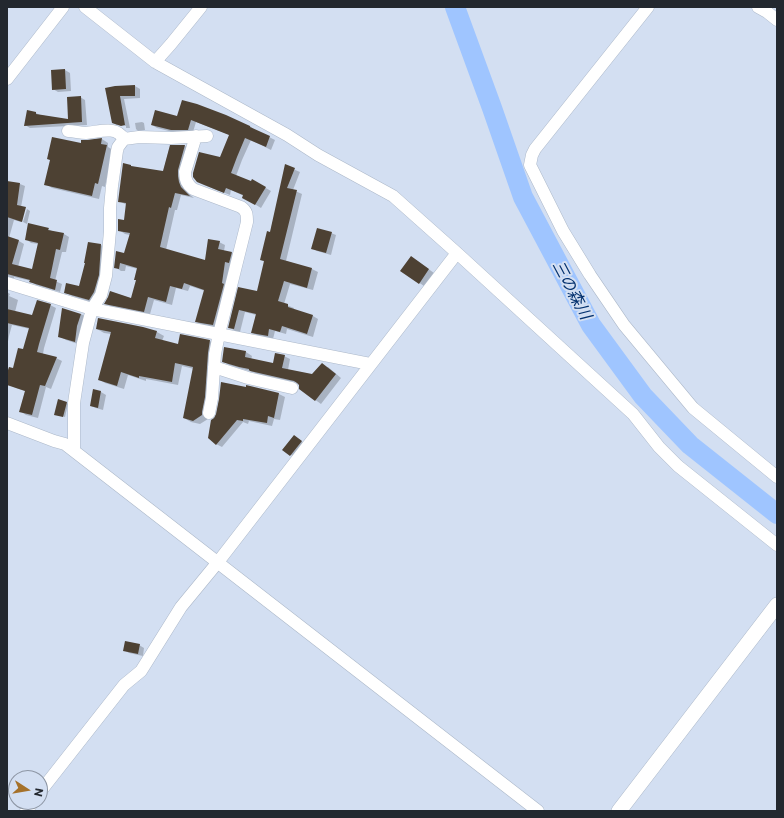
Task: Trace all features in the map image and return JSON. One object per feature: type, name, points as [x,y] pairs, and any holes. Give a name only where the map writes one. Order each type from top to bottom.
[{"type":"street","points":[[7,79],[63,7]]},
{"type":"street","points":[[85,7],[155,62],[393,196],[457,252],[633,414],[659,447],[678,466],[777,545]]},
{"type":"street","points":[[155,62],[201,7]]},
{"type":"street","points":[[648,7],[534,149],[530,165],[563,231],[590,275],[624,325],[693,408],[777,477]]},
{"type":"street","points":[[758,7],[777,20]]},
{"type":"street","points":[[68,130],[86,133],[107,130],[121,134],[124,139]]},
{"type":"street","points":[[74,451],[74,403],[82,343],[92,309],[101,296],[106,276],[112,186],[117,150],[124,139],[139,137],[171,138],[201,136],[185,172],[185,178],[189,186],[193,189],[241,207],[246,211],[247,215],[245,229],[219,334],[209,413]]},
{"type":"street","points":[[48,782],[120,690],[141,671],[181,607],[218,562],[457,252]]},
{"type":"street","points":[[7,282],[92,309],[370,364]]},
{"type":"street","points":[[214,367],[248,378],[292,388]]},
{"type":"street","points":[[7,424],[65,444],[538,811]]},
{"type":"street","points":[[619,811],[777,605]]},
{"type":"building","points":[[65,69],[66,89],[52,90],[51,70]]},
{"type":"building","points":[[135,85],[135,96],[120,96],[125,125],[121,126],[112,123],[105,88]]},
{"type":"building","points":[[81,96],[82,122],[24,126],[27,110],[36,112],[36,114],[68,119],[67,97]]},
{"type":"building","points":[[182,100],[226,115],[270,136],[266,147],[245,138],[231,173],[251,181],[252,179],[266,187],[255,205],[242,198],[243,195],[226,188],[224,193],[197,182],[193,177],[199,152],[220,157],[229,135],[191,120],[188,130],[171,130],[151,125],[155,110],[177,116]]},
{"type":"building","points":[[52,137],[81,143],[81,140],[102,138],[101,144],[107,145],[98,184],[95,183],[92,196],[44,185],[50,160],[47,159]]},
{"type":"building","points":[[170,145],[185,145],[178,170],[178,176],[181,187],[190,196],[175,193],[171,208],[169,207],[160,247],[205,260],[208,239],[220,241],[218,249],[232,252],[229,263],[225,262],[222,283],[224,284],[213,325],[195,322],[204,290],[184,283],[182,289],[170,286],[166,302],[148,297],[144,312],[104,304],[110,291],[131,298],[136,280],[134,280],[137,268],[120,263],[119,269],[114,268],[116,251],[124,253],[130,233],[118,231],[118,219],[124,220],[126,203],[118,202],[123,163],[131,166],[163,171]]},
{"type":"building","points":[[285,164],[295,168],[287,188],[297,190],[280,259],[312,268],[307,288],[284,281],[278,301],[288,304],[288,307],[313,315],[307,334],[282,326],[280,332],[269,329],[268,336],[251,333],[256,314],[239,310],[234,329],[228,328],[238,287],[257,291],[264,261],[260,260],[267,231],[270,232]]},
{"type":"building","points":[[7,181],[20,183],[17,205],[26,207],[22,222],[7,217]]},
{"type":"building","points":[[28,223],[49,228],[48,230],[64,233],[60,250],[56,249],[50,278],[57,280],[55,290],[29,282],[30,280],[7,274],[7,236],[19,240],[12,264],[32,269],[38,243],[25,240]]},
{"type":"building","points":[[317,228],[332,232],[326,253],[311,249]]},
{"type":"building","points":[[88,242],[101,244],[99,275],[94,292],[89,300],[64,293],[66,283],[79,286],[85,263]]},
{"type":"building","points":[[411,256],[429,269],[419,284],[400,271]]},
{"type":"building","points":[[37,300],[51,304],[37,352],[57,357],[45,386],[40,385],[32,415],[19,412],[25,391],[7,385],[7,373],[9,367],[13,368],[18,348],[23,349],[29,328],[7,323],[7,309],[32,315]]},
{"type":"building","points":[[62,308],[81,314],[77,326],[75,342],[58,337]]},
{"type":"building","points":[[98,318],[157,331],[155,338],[178,344],[180,334],[210,340],[202,415],[193,421],[183,418],[193,367],[175,363],[172,382],[139,376],[139,378],[121,372],[117,386],[98,380],[111,332],[96,329]]},
{"type":"building","points":[[224,347],[246,351],[245,357],[273,363],[275,353],[285,355],[282,368],[312,374],[322,363],[336,374],[315,401],[299,389],[299,385],[294,381],[250,371],[249,369],[222,362]]},
{"type":"building","points":[[221,382],[246,387],[246,385],[279,393],[274,418],[268,416],[267,423],[243,419],[243,421],[237,420],[216,445],[208,438],[211,420],[216,414]]},
{"type":"building","points":[[93,389],[101,391],[98,408],[90,406]]},
{"type":"building","points":[[58,399],[67,402],[63,417],[54,415]]},
{"type":"building","points":[[294,435],[302,441],[290,456],[282,450]]},
{"type":"building","points":[[125,641],[140,644],[138,654],[123,651]]},
{"type":"waterway","name":"三の森川","points":[[455,7],[523,197],[591,325],[643,396],[690,445],[777,514]]}]
